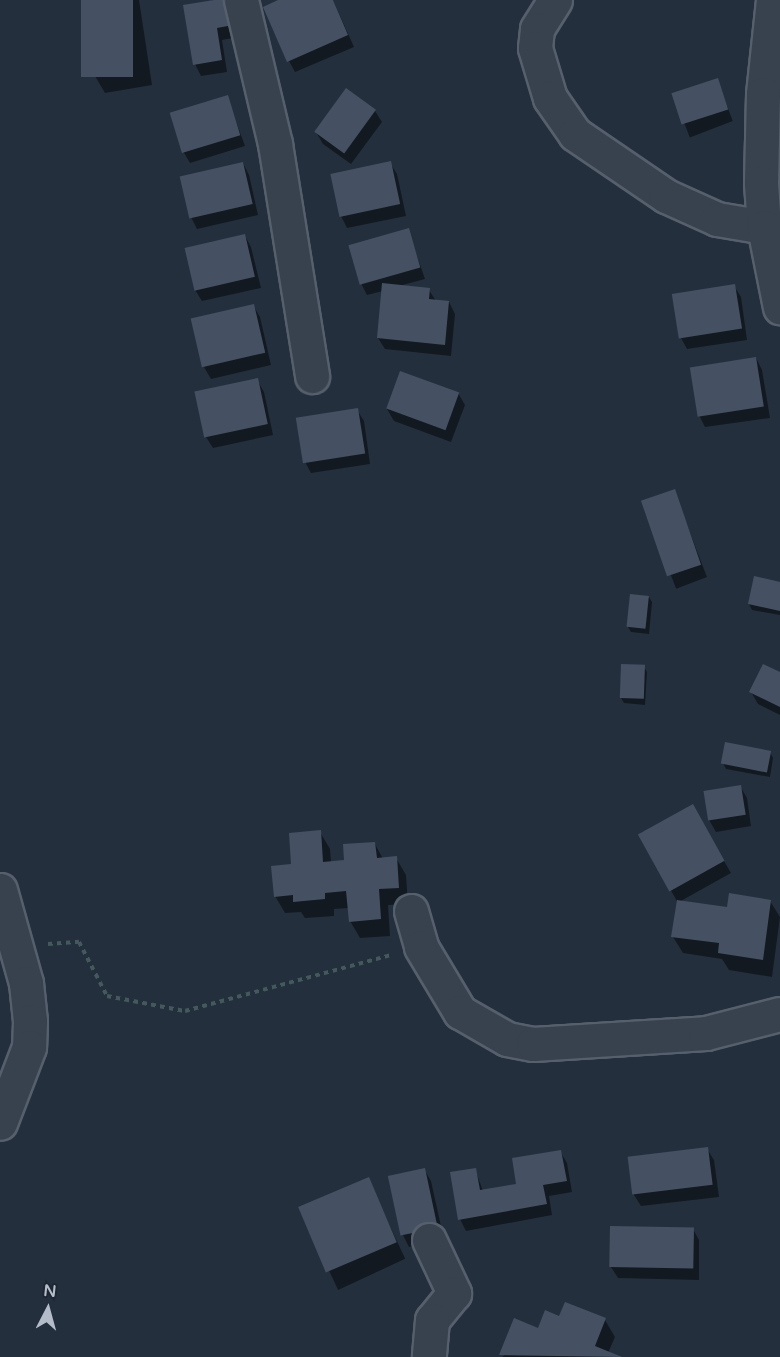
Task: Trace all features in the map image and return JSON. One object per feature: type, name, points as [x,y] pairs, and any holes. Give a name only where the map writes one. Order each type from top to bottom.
[{"type":"street","points":[[242,0],[275,144],[312,376]]},
{"type":"street","points":[[555,0],[537,29],[535,48],[550,98],[575,134],[666,196],[717,219],[764,226]]},
{"type":"street","points":[[773,0],[762,105],[764,226],[780,307]]},
{"type":"street","points":[[0,890],[14,948],[26,983],[30,1021],[29,1047],[0,1123]]},
{"type":"street","points":[[411,911],[421,947],[460,1012],[496,1034],[533,1044],[706,1033],[780,1014]]},
{"type":"street","points":[[429,1240],[454,1293],[432,1320],[429,1357]]},
{"type":"path","points":[[14,948],[80,942],[107,996],[185,1011],[421,947]]},
{"type":"building","points":[[81,0],[133,0],[133,77],[81,77]]},
{"type":"building","points":[[229,0],[233,25],[217,28],[222,60],[193,65],[183,5]]},
{"type":"building","points":[[278,0],[333,0],[348,35],[287,62],[263,7]]},
{"type":"building","points":[[718,78],[728,109],[682,125],[671,93]]},
{"type":"building","points":[[346,88],[376,110],[344,153],[314,132]]},
{"type":"building","points":[[228,95],[240,135],[182,153],[170,113]]},
{"type":"building","points":[[391,161],[400,204],[340,217],[330,174]]},
{"type":"building","points":[[243,162],[253,204],[189,219],[180,177]]},
{"type":"building","points":[[409,228],[420,267],[360,285],[348,245]]},
{"type":"building","points":[[245,234],[255,277],[194,291],[185,248]]},
{"type":"building","points":[[382,283],[430,288],[429,299],[449,301],[445,345],[377,338]]},
{"type":"building","points":[[735,284],[742,328],[679,338],[672,294]]},
{"type":"building","points":[[254,304],[265,353],[202,367],[191,319]]},
{"type":"building","points":[[756,357],[764,406],[698,417],[690,367]]},
{"type":"building","points":[[400,371],[459,393],[446,430],[386,409]]},
{"type":"building","points":[[258,378],[268,424],[204,437],[194,392]]},
{"type":"building","points":[[358,408],[365,453],[303,463],[296,418]]},
{"type":"building","points":[[675,489],[701,565],[667,576],[641,501]]},
{"type":"building","points":[[754,576],[780,582],[780,611],[748,604]]},
{"type":"building","points":[[630,594],[649,596],[645,629],[627,627]]},
{"type":"building","points":[[621,664],[645,665],[644,699],[620,698]]},
{"type":"building","points":[[763,664],[780,672],[780,707],[749,692]]},
{"type":"building","points":[[725,742],[771,751],[767,773],[721,764]]},
{"type":"building","points":[[741,785],[746,815],[708,821],[703,791]]},
{"type":"building","points":[[693,804],[725,861],[669,891],[638,835]]},
{"type":"building","points":[[321,830],[323,862],[344,860],[343,844],[375,842],[377,858],[397,856],[399,888],[379,889],[381,919],[349,922],[346,891],[325,893],[325,899],[293,902],[293,895],[274,897],[271,866],[291,864],[289,833]]},
{"type":"building","points":[[729,893],[771,900],[763,960],[718,953],[719,943],[671,937],[677,900],[727,907]]},
{"type":"building","points":[[708,1147],[713,1185],[632,1195],[628,1157]]},
{"type":"building","points":[[561,1150],[567,1181],[543,1185],[547,1204],[458,1220],[450,1172],[476,1168],[480,1190],[516,1184],[512,1158]]},
{"type":"building","points":[[425,1168],[438,1228],[401,1236],[388,1176]]},
{"type":"building","points":[[369,1177],[397,1242],[326,1272],[298,1207]]},
{"type":"building","points":[[610,1226],[694,1227],[693,1268],[609,1267]]},
{"type":"building","points":[[565,1302],[606,1318],[595,1346],[622,1357],[499,1355],[514,1318],[538,1328],[545,1310],[559,1316]]}]
